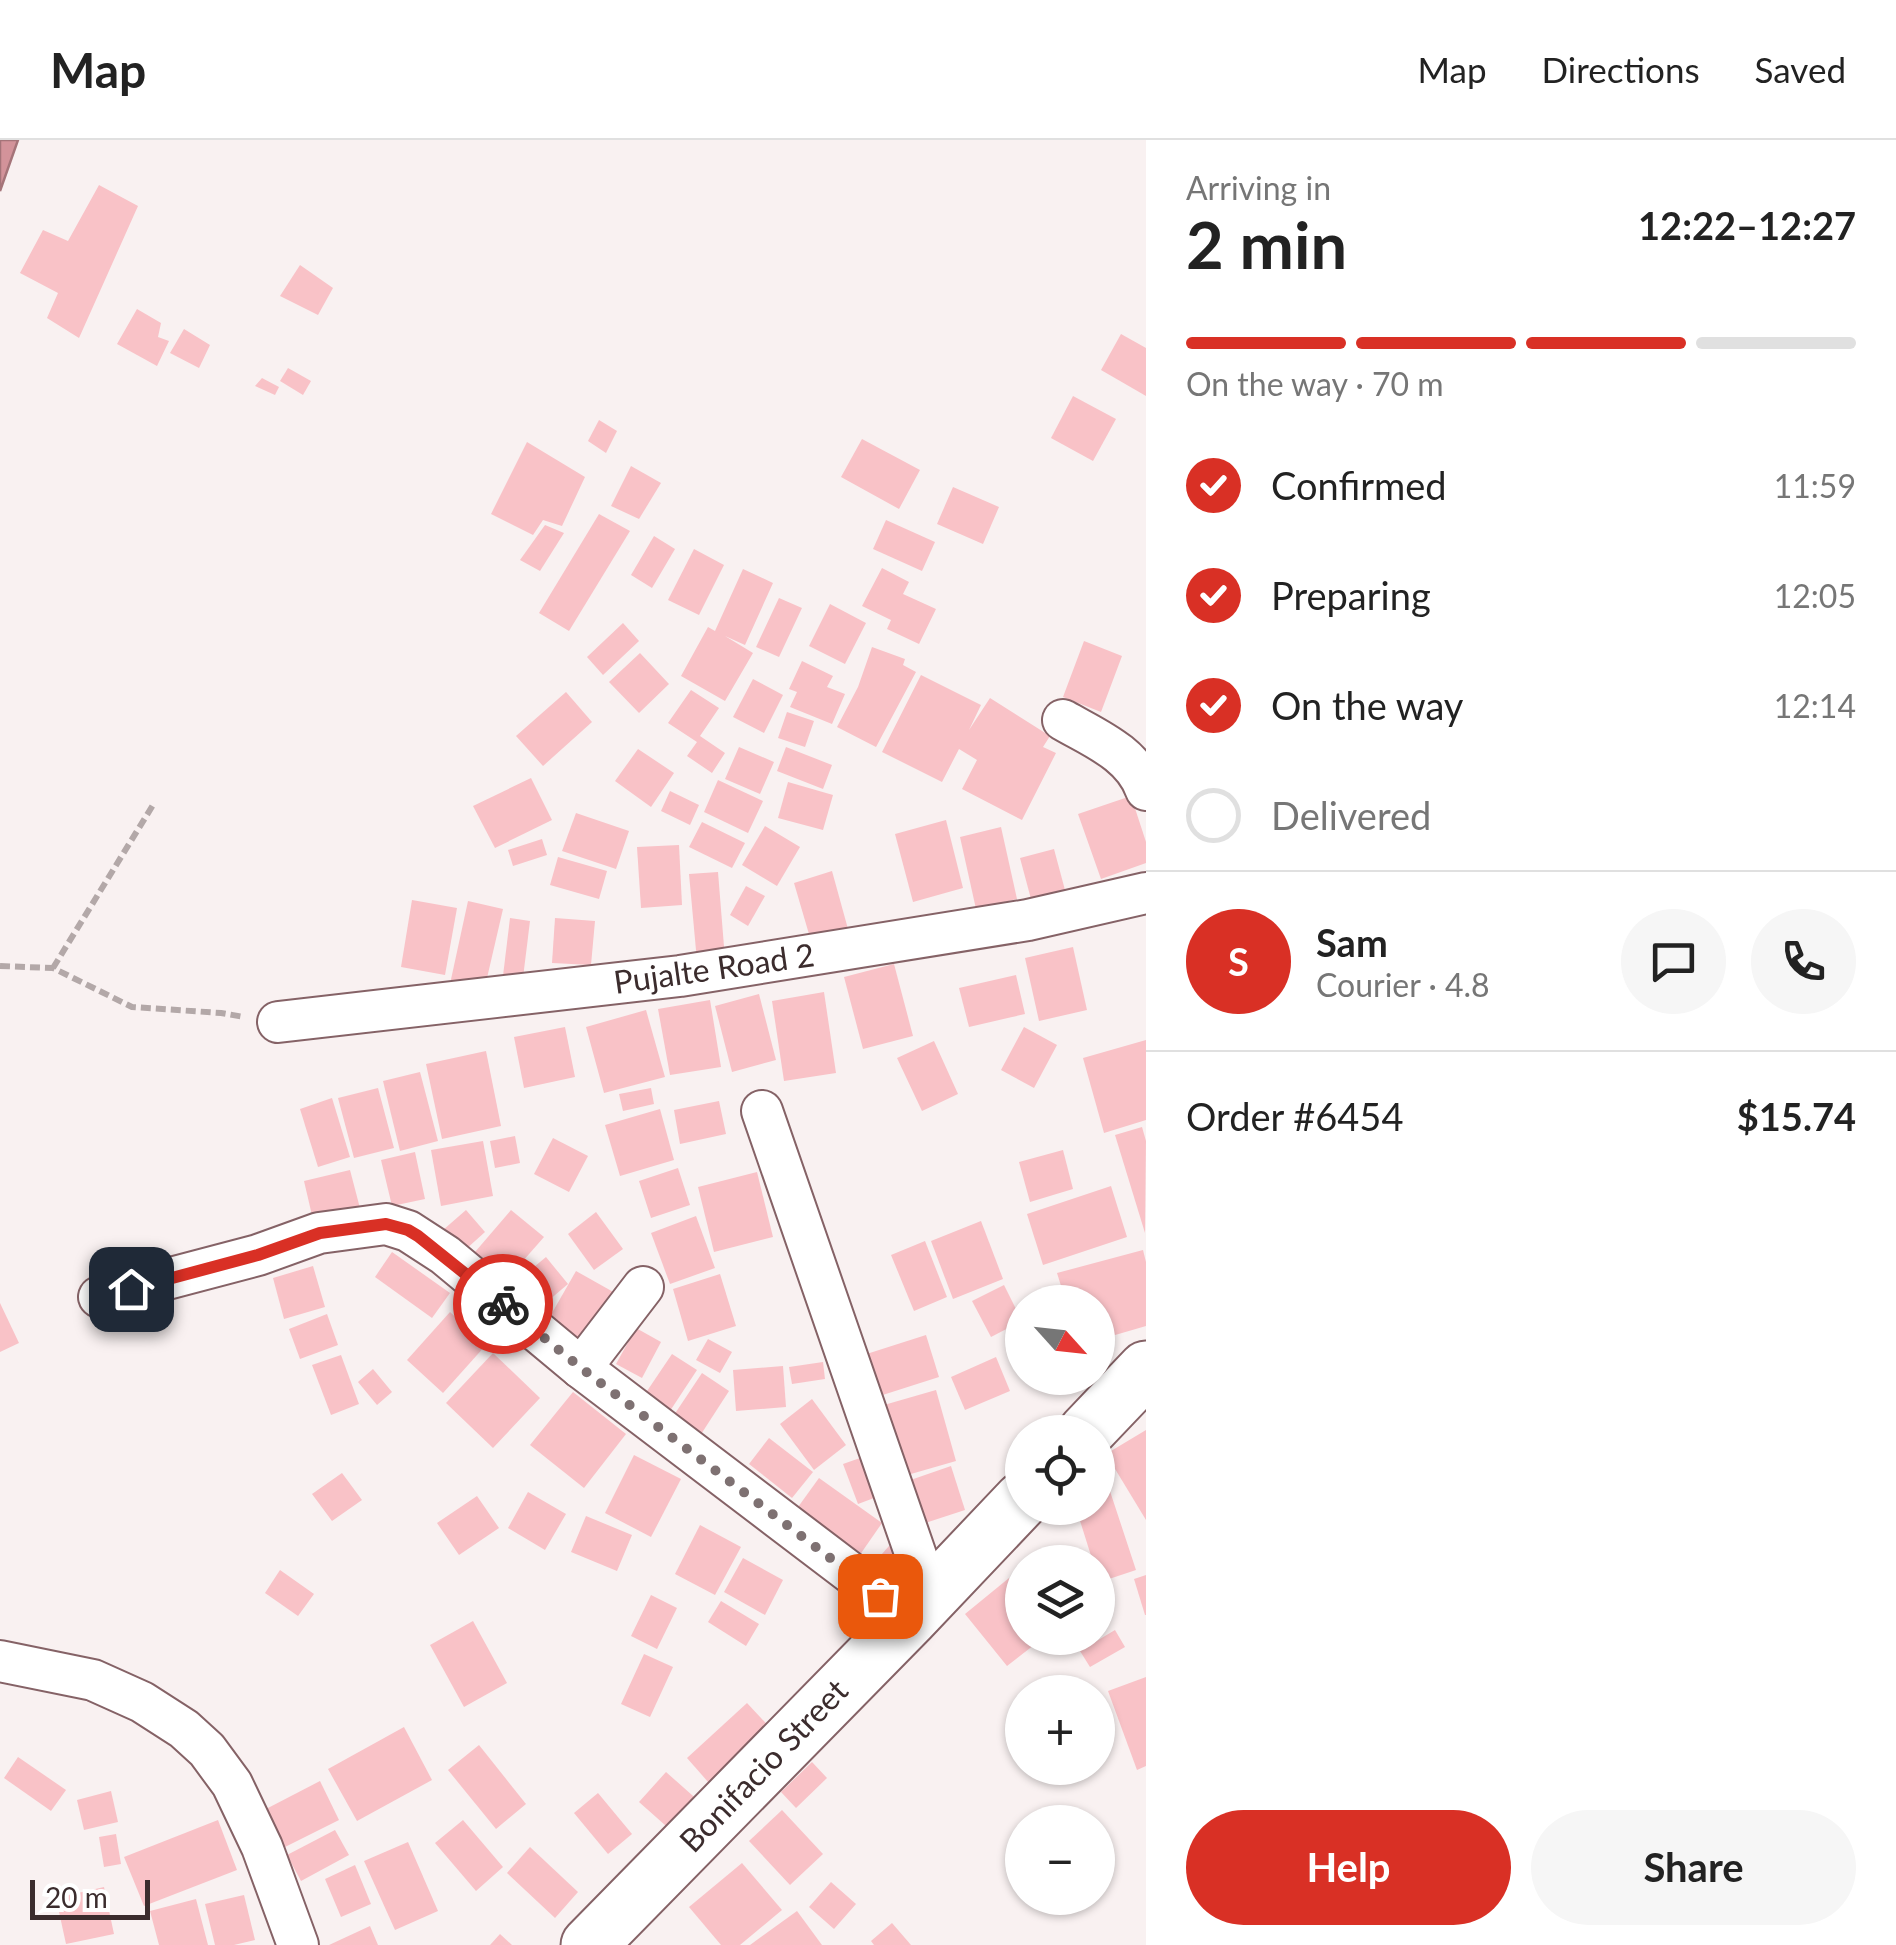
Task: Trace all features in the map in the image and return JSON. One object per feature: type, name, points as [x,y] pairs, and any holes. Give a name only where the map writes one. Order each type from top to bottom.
[{"type":"street","points":[[1062,720],[1119,752],[1141,776],[1146,790]]},
{"type":"street","name":"Pujalte Road 2","points":[[278,1022],[680,976],[1028,920],[1146,892]]},
{"type":"street","points":[[762,1111],[920,1607]]},
{"type":"street","points":[[99,1297],[258,1255],[320,1233],[395,1226],[418,1236],[445,1256],[581,1368],[920,1607]]},
{"type":"street","points":[[581,1368],[643,1287]]},
{"type":"street","points":[[1102,1415],[1146,1369]]},
{"type":"street","name":"Bonifacio Street","points":[[589,1945],[1005,1518]]},
{"type":"street","points":[[0,1661],[93,1680],[142,1702],[184,1729],[207,1750],[232,1784],[262,1848],[298,1945]]},
{"type":"path","points":[[52,968],[153,805]]},
{"type":"path","points":[[0,966],[52,968],[132,1008],[221,1013],[278,1022]]},
{"type":"shaded area","points":[[0,140],[18,140],[0,191]]},
{"type":"building","points":[[99,185],[138,206],[79,338],[47,318],[58,293],[20,273],[43,230],[68,241]]},
{"type":"building","points":[[300,265],[333,288],[318,315],[280,296]]},
{"type":"building","points":[[137,309],[161,323],[158,337],[169,341],[157,366],[117,344]]},
{"type":"building","points":[[184,329],[210,345],[199,368],[170,353]]},
{"type":"building","points":[[1121,334],[1146,348],[1146,396],[1101,370]]},
{"type":"building","points":[[288,368],[311,381],[303,395],[280,381]]},
{"type":"building","points":[[262,378],[279,387],[275,395],[255,386]]},
{"type":"building","points":[[1073,396],[1116,419],[1093,461],[1051,438]]},
{"type":"building","points":[[599,420],[617,431],[606,453],[588,441]]},
{"type":"building","points":[[862,439],[920,470],[899,509],[841,477]]},
{"type":"building","points":[[527,442],[585,477],[562,526],[543,520],[533,535],[491,514]]},
{"type":"building","points":[[631,466],[661,483],[639,519],[611,506]]},
{"type":"building","points":[[953,487],[999,507],[983,544],[937,524]]},
{"type":"building","points":[[599,514],[630,531],[569,631],[539,613]]},
{"type":"building","points":[[886,520],[935,542],[922,571],[873,549]]},
{"type":"building","points":[[545,525],[564,533],[540,571],[520,560]]},
{"type":"building","points":[[654,536],[675,549],[652,588],[631,575]]},
{"type":"building","points":[[694,549],[724,565],[699,615],[668,600]]},
{"type":"building","points":[[882,568],[909,582],[903,594],[936,609],[919,644],[887,629],[891,620],[862,606]]},
{"type":"building","points":[[743,569],[773,583],[745,645],[725,636],[753,653],[725,701],[681,676],[708,627],[715,631]]},
{"type":"building","points":[[779,598],[802,608],[779,657],[756,647]]},
{"type":"building","points":[[830,604],[866,623],[845,664],[809,646]]},
{"type":"building","points":[[623,623],[639,641],[603,675],[587,657]]},
{"type":"building","points":[[1084,641],[1122,656],[1101,712],[1063,697]]},
{"type":"building","points":[[872,647],[905,659],[903,665],[916,672],[876,747],[837,727],[858,687]]},
{"type":"building","points":[[640,653],[669,684],[639,713],[609,682]]},
{"type":"building","points":[[802,661],[833,676],[827,687],[845,694],[832,724],[790,707],[797,692],[789,689]]},
{"type":"building","points":[[921,675],[981,705],[969,730],[990,698],[1050,736],[1043,747],[1056,753],[1022,820],[962,789],[977,760],[959,749],[942,782],[882,752]]},
{"type":"building","points":[[753,679],[783,695],[764,733],[733,717]]},
{"type":"building","points":[[691,690],[719,708],[700,736],[725,753],[712,773],[687,756],[697,742],[668,723]]},
{"type":"building","points":[[566,692],[592,722],[543,766],[516,736]]},
{"type":"building","points":[[787,712],[814,721],[805,747],[778,738]]},
{"type":"building","points":[[739,747],[774,762],[760,794],[725,779]]},
{"type":"building","points":[[786,747],[832,765],[823,789],[777,771]]},
{"type":"building","points":[[638,749],[674,773],[651,807],[615,781]]},
{"type":"building","points":[[531,778],[552,820],[495,848],[473,806]]},
{"type":"building","points":[[718,780],[763,801],[748,833],[704,812]]},
{"type":"building","points":[[788,782],[833,795],[823,830],[778,818]]},
{"type":"building","points":[[670,791],[699,805],[690,825],[661,811]]},
{"type":"building","points":[[1131,796],[1146,842],[1146,863],[1101,879],[1078,814]]},
{"type":"building","points":[[576,813],[629,831],[616,869],[562,851]]},
{"type":"building","points":[[946,820],[963,888],[913,902],[895,834]]},
{"type":"building","points":[[702,822],[745,843],[732,868],[689,847]]},
{"type":"building","points":[[765,826],[800,847],[777,886],[742,865]]},
{"type":"building","points":[[1001,827],[1017,899],[976,909],[960,837]]},
{"type":"building","points":[[542,839],[547,855],[513,866],[508,850]]},
{"type":"building","points":[[679,845],[682,905],[641,908],[637,847]]},
{"type":"building","points":[[1054,849],[1069,905],[1035,914],[1020,858]]},
{"type":"building","points":[[558,857],[607,871],[599,899],[550,885]]},
{"type":"building","points":[[832,871],[848,929],[811,941],[794,883]]},
{"type":"building","points":[[718,872],[725,959],[697,961],[689,874]]},
{"type":"building","points":[[746,886],[765,896],[748,926],[730,915]]},
{"type":"building","points":[[412,900],[457,908],[445,975],[401,967]]},
{"type":"building","points":[[468,901],[503,909],[484,991],[450,984]]},
{"type":"building","points":[[510,918],[530,921],[522,986],[502,984]]},
{"type":"building","points":[[555,918],[595,921],[591,965],[552,963]]},
{"type":"building","points":[[1073,947],[1087,1010],[1039,1021],[1025,958]]},
{"type":"building","points":[[894,964],[913,1036],[863,1049],[844,977]]},
{"type":"building","points":[[1016,975],[1025,1014],[969,1027],[959,988]]},
{"type":"building","points":[[824,992],[836,1073],[784,1081],[772,1001]]},
{"type":"building","points":[[759,994],[776,1060],[732,1072],[715,1006]]},
{"type":"building","points":[[710,1000],[721,1067],[670,1075],[658,1009]]},
{"type":"building","points":[[646,1010],[665,1077],[604,1093],[586,1027]]},
{"type":"building","points":[[565,1027],[575,1077],[524,1088],[514,1037]]},
{"type":"building","points":[[1024,1027],[1057,1045],[1034,1088],[1001,1070]]},
{"type":"building","points":[[1146,1040],[1146,1120],[1104,1133],[1083,1058]]},
{"type":"building","points":[[934,1041],[958,1094],[922,1111],[897,1058]]},
{"type":"building","points":[[486,1051],[501,1126],[442,1139],[426,1064]]},
{"type":"building","points":[[420,1072],[438,1141],[400,1151],[383,1081]]},
{"type":"building","points":[[378,1088],[394,1148],[354,1158],[338,1098]]},
{"type":"building","points":[[651,1088],[654,1104],[623,1111],[619,1094]]},
{"type":"building","points":[[332,1098],[350,1157],[318,1167],[300,1109]]},
{"type":"building","points":[[719,1101],[726,1134],[680,1144],[674,1110]]},
{"type":"building","points":[[660,1109],[674,1160],[620,1176],[605,1125]]},
{"type":"building","points":[[1142,1127],[1146,1141],[1145,1233],[1115,1135]]},
{"type":"building","points":[[515,1136],[520,1163],[495,1168],[490,1141]]},
{"type":"building","points":[[553,1138],[588,1156],[569,1192],[534,1174]]},
{"type":"building","points":[[483,1141],[493,1196],[441,1206],[431,1150]]},
{"type":"building","points":[[1063,1150],[1073,1189],[1030,1202],[1019,1162]]},
{"type":"building","points":[[415,1152],[425,1199],[392,1206],[381,1160]]},
{"type":"building","points":[[678,1168],[690,1205],[651,1218],[639,1181]]},
{"type":"building","points":[[350,1170],[361,1212],[314,1224],[304,1181]]},
{"type":"building","points":[[757,1172],[773,1237],[714,1252],[698,1187]]},
{"type":"building","points":[[1111,1186],[1127,1237],[1043,1265],[1027,1214]]},
{"type":"building","points":[[466,1210],[485,1232],[455,1259],[435,1237]]},
{"type":"building","points":[[511,1210],[544,1237],[501,1286],[469,1259]]},
{"type":"building","points":[[596,1212],[623,1249],[594,1270],[568,1234]]},
{"type":"building","points":[[696,1216],[715,1268],[670,1284],[651,1233]]},
{"type":"building","points":[[981,1221],[1003,1279],[953,1299],[931,1241]]},
{"type":"building","points":[[925,1241],[947,1297],[914,1311],[891,1255]]},
{"type":"building","points":[[1143,1250],[1146,1326],[1115,1335],[1115,1285],[1061,1285],[1057,1273]]},
{"type":"building","points":[[392,1252],[450,1293],[432,1318],[375,1277]]},
{"type":"building","points":[[546,1257],[568,1284],[528,1318],[505,1291]]},
{"type":"building","points":[[313,1266],[325,1307],[284,1319],[273,1278]]},
{"type":"building","points":[[576,1271],[624,1298],[592,1355],[544,1327]]},
{"type":"building","points":[[720,1274],[736,1326],[688,1341],[673,1289]]},
{"type":"building","points":[[1004,1285],[1005,1330],[991,1337],[972,1301]]},
{"type":"building","points":[[0,1303],[19,1343],[0,1352]]},
{"type":"building","points":[[450,1312],[486,1345],[443,1393],[407,1360]]},
{"type":"building","points":[[327,1314],[338,1345],[300,1359],[289,1329]]},
{"type":"building","points":[[636,1328],[661,1342],[642,1378],[616,1364]]},
{"type":"building","points":[[926,1335],[939,1377],[867,1400],[854,1358]]},
{"type":"building","points":[[708,1339],[732,1352],[720,1373],[696,1360]]},
{"type":"building","points":[[493,1353],[540,1398],[493,1448],[446,1403]]},
{"type":"building","points":[[672,1354],[697,1370],[666,1417],[641,1400]]},
{"type":"building","points":[[341,1355],[359,1404],[331,1415],[312,1365]]},
{"type":"building","points":[[996,1357],[1005,1379],[1005,1393],[965,1410],[951,1377]]},
{"type":"building","points":[[823,1362],[825,1379],[792,1384],[789,1367]]},
{"type":"building","points":[[783,1366],[786,1407],[736,1411],[733,1370]]},
{"type":"building","points":[[373,1369],[392,1392],[377,1405],[358,1382]]},
{"type":"building","points":[[702,1373],[729,1391],[696,1442],[668,1424]]},
{"type":"building","points":[[936,1390],[956,1461],[897,1478],[877,1407]]},
{"type":"building","points":[[573,1392],[626,1434],[584,1488],[530,1445]]},
{"type":"building","points":[[812,1399],[846,1445],[814,1470],[780,1424]]},
{"type":"building","points":[[1146,1430],[1146,1520],[1115,1469],[1115,1449]]},
{"type":"building","points":[[769,1438],[813,1472],[792,1498],[749,1464]]},
{"type":"building","points":[[634,1455],[681,1479],[651,1537],[605,1513]]},
{"type":"building","points":[[860,1458],[874,1498],[858,1504],[843,1464]]},
{"type":"building","points":[[951,1466],[965,1510],[913,1527],[899,1484]]},
{"type":"building","points":[[342,1473],[362,1500],[332,1521],[312,1494]]},
{"type":"building","points":[[819,1478],[882,1523],[857,1559],[793,1514]]},
{"type":"building","points":[[528,1492],[566,1514],[545,1550],[508,1528]]},
{"type":"building","points":[[477,1496],[499,1528],[459,1555],[437,1523]]},
{"type":"building","points":[[1115,1506],[1136,1570],[1115,1577],[1115,1545],[1088,1545],[1081,1525],[1115,1525]]},
{"type":"building","points":[[586,1516],[632,1535],[617,1571],[571,1552]]},
{"type":"building","points":[[700,1525],[741,1547],[715,1595],[675,1574]]},
{"type":"building","points":[[889,1546],[904,1559],[880,1585],[866,1572]]},
{"type":"building","points":[[743,1558],[783,1580],[765,1615],[724,1592]]},
{"type":"building","points":[[280,1570],[314,1594],[298,1616],[265,1593]]},
{"type":"building","points":[[1146,1575],[1146,1615],[1145,1615],[1134,1579]]},
{"type":"building","points":[[1005,1581],[1005,1655],[1021,1655],[1007,1666],[965,1614]]},
{"type":"building","points":[[651,1595],[677,1608],[657,1649],[631,1636]]},
{"type":"building","points":[[721,1601],[759,1624],[746,1646],[708,1622]]},
{"type":"building","points":[[473,1621],[507,1683],[464,1707],[430,1645]]},
{"type":"building","points":[[1115,1630],[1125,1647],[1115,1653]]},
{"type":"building","points":[[644,1654],[673,1667],[650,1717],[621,1704]]},
{"type":"building","points":[[1082,1655],[1111,1655],[1090,1667]]},
{"type":"building","points":[[1146,1677],[1146,1766],[1137,1770],[1115,1710],[1115,1688]]},
{"type":"building","points":[[747,1703],[777,1735],[716,1791],[687,1758]]},
{"type":"building","points":[[404,1727],[432,1780],[357,1821],[328,1769]]},
{"type":"building","points":[[479,1745],[526,1804],[496,1829],[448,1770]]},
{"type":"building","points":[[18,1757],[66,1790],[51,1811],[4,1778]]},
{"type":"building","points":[[812,1762],[827,1778],[796,1808],[781,1792]]},
{"type":"building","points":[[666,1772],[701,1803],[674,1833],[639,1802]]},
{"type":"building","points":[[320,1781],[339,1820],[285,1847],[266,1809]]},
{"type":"building","points":[[111,1791],[118,1822],[84,1830],[77,1800]]},
{"type":"building","points":[[598,1793],[632,1834],[608,1854],[574,1813]]},
{"type":"building","points":[[782,1810],[823,1854],[790,1885],[749,1841]]},
{"type":"building","points":[[218,1820],[237,1870],[144,1906],[124,1857]]},
{"type":"building","points":[[463,1820],[503,1867],[476,1891],[435,1843]]},
{"type":"building","points":[[335,1830],[349,1855],[301,1881],[287,1855]]},
{"type":"building","points":[[116,1834],[121,1864],[104,1867],[99,1837]]},
{"type":"building","points":[[408,1842],[438,1911],[395,1930],[364,1861]]},
{"type":"building","points":[[530,1847],[578,1892],[555,1918],[507,1873]]},
{"type":"building","points":[[742,1863],[782,1910],[740,1945],[721,1945],[689,1907]]},
{"type":"building","points":[[355,1865],[371,1904],[341,1917],[325,1879]]},
{"type":"building","points":[[831,1882],[856,1904],[834,1929],[809,1907]]},
{"type":"building","points":[[104,1887],[114,1934],[66,1944],[56,1898]]},
{"type":"building","points":[[244,1895],[255,1940],[215,1945],[205,1904]]},
{"type":"building","points":[[196,1899],[208,1945],[159,1945],[150,1911]]},
{"type":"building","points":[[797,1911],[822,1945],[750,1945]]},
{"type":"building","points":[[892,1923],[911,1945],[874,1945],[871,1941]]},
{"type":"building","points":[[370,1926],[378,1945],[329,1945]]},
{"type":"building","points":[[500,1934],[512,1945],[490,1945]]},
{"type":"way so far","points":[[503,1304],[880,1596]]},
{"type":"route","points":[[131,1289],[258,1255],[320,1233],[386,1224],[418,1236],[503,1304]]}]
